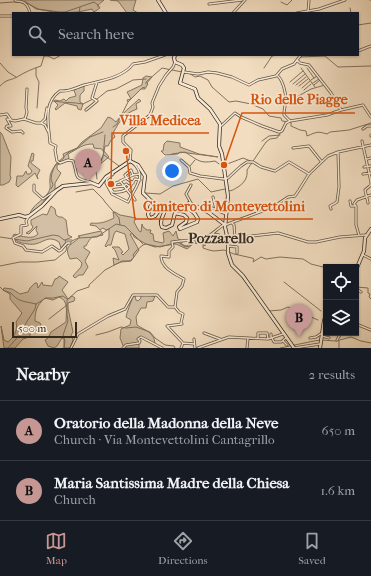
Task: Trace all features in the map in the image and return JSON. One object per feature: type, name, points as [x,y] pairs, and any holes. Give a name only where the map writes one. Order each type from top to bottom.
[{"type":"street","points":[[15,0],[24,2],[29,12]]},
{"type":"street","points":[[158,0],[165,12]]},
{"type":"street","points":[[209,4],[243,0]]},
{"type":"street","points":[[234,12],[243,0]]},
{"type":"street","points":[[309,0],[308,12],[345,0]]},
{"type":"street","points":[[0,16],[12,16]]},
{"type":"street","points":[[359,50],[371,46]]},
{"type":"street","points":[[41,123],[45,119],[50,102],[58,92],[70,91],[115,77],[135,63],[145,62],[162,56]]},
{"type":"street","points":[[175,56],[175,62],[160,86],[152,103],[153,107],[150,115],[123,136],[122,140],[131,150],[131,161],[139,169],[140,174],[140,180],[128,202],[114,196],[106,183],[107,179],[126,162],[131,161],[139,166],[145,177],[143,193],[152,202],[148,213],[149,217],[151,218],[155,216],[162,206],[165,207],[165,212],[160,224],[162,227],[166,228],[172,225],[175,213],[184,215],[187,218],[186,222],[180,227],[180,230],[197,222],[197,216],[187,206],[191,203]]},
{"type":"street","points":[[184,72],[198,74],[208,72],[217,73],[232,77],[249,85],[258,80],[278,76],[282,69],[294,64],[300,56]]},
{"type":"street","points":[[297,60],[300,63],[309,65],[332,93],[341,110]]},
{"type":"street","points":[[175,62],[183,66],[184,72],[180,83],[195,89],[198,98],[211,110],[219,121],[219,146],[222,154],[228,196],[225,225],[228,240],[228,251],[232,265],[243,276],[293,346],[329,338]]},
{"type":"street","points":[[278,76],[282,81],[286,99],[284,115],[290,121]]},
{"type":"street","points":[[86,110],[97,101],[92,98],[97,82]]},
{"type":"street","points":[[25,119],[27,112],[26,89]]},
{"type":"street","points":[[220,126],[235,113],[262,126],[280,132],[283,130],[286,123],[290,121],[327,115],[363,105],[371,117]]},
{"type":"street","points":[[48,106],[50,143],[56,146],[55,150],[57,162],[60,163],[68,160],[73,161],[77,177],[99,186],[104,179],[113,173]]},
{"type":"street","points":[[0,115],[7,114],[11,120]]},
{"type":"street","points":[[23,133],[21,131],[12,132],[6,128],[7,126],[11,126],[7,119],[15,121],[25,119],[36,123],[41,123],[45,125],[49,135]]},
{"type":"street","points":[[363,129],[367,126],[371,126]]},
{"type":"street","points":[[362,140],[371,182],[371,185],[365,190],[368,203]]},
{"type":"street","points":[[212,234],[218,228],[276,205],[288,197],[295,196],[309,174],[328,156],[338,152],[371,145],[371,150]]},
{"type":"street","points":[[293,148],[309,146],[321,161]]},
{"type":"street","points":[[330,209],[330,206],[336,202],[339,193],[340,179],[338,152]]},
{"type":"street","points":[[367,159],[371,158]]},
{"type":"street","points":[[181,160],[189,166],[190,173],[200,176],[226,179],[241,166],[249,162],[254,162],[260,166],[276,171],[289,162],[309,174]]},
{"type":"street","points":[[364,167],[371,166]]},
{"type":"street","points":[[126,178],[125,175],[131,170],[134,175],[133,183]]},
{"type":"street","points":[[364,174],[370,173]]},
{"type":"street","points":[[115,188],[116,183],[140,174]]},
{"type":"street","points":[[126,178],[133,183]]},
{"type":"street","points":[[106,183],[115,192],[123,192],[129,188],[136,179],[140,180]]},
{"type":"street","points":[[120,182],[129,188]]},
{"type":"street","points":[[34,185],[34,191],[43,199],[66,185],[92,183]]},
{"type":"street","points":[[111,188],[124,186],[126,184],[136,200]]},
{"type":"street","points":[[191,185],[186,194],[191,203],[208,212],[225,225]]},
{"type":"street","points":[[58,189],[42,206],[29,216],[26,221],[27,226],[21,226],[21,234],[13,238],[15,243],[23,246],[26,250],[42,252],[52,246],[59,251],[67,243],[70,243]]},
{"type":"street","points":[[359,235],[356,225],[356,200],[371,195]]},
{"type":"street","points":[[213,197],[215,207],[218,210]]},
{"type":"street","points":[[350,201],[351,206],[355,206]]},
{"type":"street","points":[[208,212],[212,208],[226,214]]},
{"type":"street","points":[[0,218],[19,215],[25,217],[29,216]]},
{"type":"street","points":[[232,223],[235,238]]},
{"type":"street","points":[[359,264],[363,255],[366,235],[370,231]]},
{"type":"street","points":[[194,344],[182,343],[166,326],[182,324],[183,314],[175,307],[177,292],[182,286],[184,279],[168,270],[162,262],[161,256],[169,257],[169,250],[174,247],[172,243],[197,239],[212,234],[219,235],[220,238]]},
{"type":"street","points":[[228,240],[278,234],[312,243],[340,237],[366,235]]},
{"type":"street","points":[[228,246],[237,247],[237,253]]},
{"type":"street","points":[[363,255],[371,259]]},
{"type":"street","points":[[71,348],[78,334],[108,316],[125,309],[133,295],[157,295],[168,308],[175,307]]},
{"type":"street","points":[[359,325],[371,330]]},
{"type":"street","points":[[320,348],[323,331]]},
{"type":"street","points":[[204,333],[221,340]]},
{"type":"street","points":[[258,338],[259,333],[266,333],[268,338]]},
{"type":"street","points":[[198,348],[230,337],[268,338],[283,334]]},
{"type":"street","points":[[337,340],[339,336]]},
{"type":"street","points":[[271,337],[274,342],[281,342],[286,338]]},
{"type":"street","points":[[310,338],[316,337],[321,339]]},
{"type":"street","points":[[123,348],[126,345],[139,343],[140,341],[138,339],[141,338],[162,348]]},
{"type":"street","points":[[194,338],[195,348]]},
{"type":"street","points":[[247,348],[248,338]]},
{"type":"street","points":[[283,341],[287,345]]},
{"type":"street","points":[[181,348],[182,343]]},
{"type":"shaded area","points":[[16,0],[104,0],[98,5],[100,8],[94,12],[92,9],[78,12],[54,12],[36,9],[26,2]]},
{"type":"shaded area","points":[[110,0],[136,0],[133,10],[136,12],[126,12],[118,1]]},
{"type":"shaded area","points":[[146,76],[152,77],[147,83],[148,84],[145,89],[141,89],[131,99],[127,92],[142,85],[143,78]]},
{"type":"shaded area","points":[[84,86],[84,91],[80,95],[80,102],[83,104],[81,110],[78,109],[77,106],[65,103],[56,110],[55,109],[58,105],[54,101],[55,100],[60,101],[64,99],[66,101],[69,98],[76,96],[74,90]]},
{"type":"shaded area","points":[[139,99],[141,101],[136,104],[137,109],[128,113],[122,118],[113,133],[115,137],[111,140],[108,146],[105,146],[104,151],[109,157],[99,165],[104,153],[102,149],[94,148],[93,144],[83,146],[68,154],[69,158],[67,161],[57,165],[57,169],[61,173],[55,183],[53,195],[45,205],[30,214],[33,208],[46,196],[49,191],[51,172],[55,166],[64,158],[63,154],[77,148],[82,142],[101,128],[108,117],[116,122]]},
{"type":"shaded area","points":[[0,132],[11,157],[11,178],[9,182],[3,185],[0,185]]},
{"type":"shaded area","points":[[167,141],[180,143],[180,147],[199,154],[218,157],[180,152],[178,154],[165,155],[161,151],[163,151],[164,144]]},
{"type":"shaded area","points":[[32,153],[34,154],[33,161],[31,161],[31,163],[40,170],[37,176],[38,179],[35,173],[18,187],[16,185],[17,176],[23,176],[26,171],[27,174],[30,174],[32,171],[28,166]]},
{"type":"shaded area","points":[[51,206],[55,209],[56,215],[66,220],[68,235],[72,237],[65,240],[66,242],[61,248],[59,242],[52,239],[27,244],[21,243],[14,239],[13,235],[16,234],[18,236],[36,236],[38,234],[36,230],[37,226],[29,234],[26,233],[33,227],[31,220],[43,214],[47,215]]},
{"type":"shaded area","points":[[113,212],[136,218],[134,222],[139,231],[141,232],[142,224],[147,230],[151,230],[150,233],[153,234],[154,241],[163,243],[163,233],[169,231],[173,236],[176,231],[178,239],[183,241],[181,244],[186,246],[194,242],[204,241],[206,245],[203,246],[203,244],[194,243],[187,249],[176,244],[155,247],[146,244],[134,237],[133,234],[130,234],[139,250],[131,261],[121,262],[114,265],[113,258],[119,260],[115,250],[112,247],[119,247],[123,252],[121,253],[123,255],[129,249],[125,234],[116,231],[111,245],[106,247],[105,246],[109,238],[109,229],[106,230],[103,228],[100,230],[96,226],[90,225],[91,223],[108,221],[114,218]]},
{"type":"shaded area","points":[[101,231],[103,235],[93,237],[86,246],[84,246],[84,248],[90,252],[85,261],[88,267],[83,275],[79,275],[75,278],[73,276],[81,267],[82,263],[77,258],[70,259],[67,251],[69,246],[80,237],[78,236]]},
{"type":"shaded area","points":[[59,276],[68,282],[62,290],[68,299],[72,296],[75,298],[74,301],[68,303],[73,332],[71,335],[73,340],[70,348],[64,348],[64,339],[62,338],[54,348],[48,346],[45,340],[51,332],[66,322],[66,304],[59,297],[53,300],[45,298],[38,306],[35,321],[41,325],[38,330],[32,331],[29,337],[23,339],[15,348],[4,348],[1,326],[4,340],[8,342],[15,333],[16,322],[22,313],[10,299],[10,294],[3,290],[4,288],[12,289],[20,294],[28,292],[35,283],[37,283],[38,288],[42,282],[43,285],[52,286],[55,279]]},
{"type":"shaded area","points":[[141,295],[155,296],[153,301],[147,302],[146,308],[141,308],[136,317],[137,325],[153,336],[155,343],[153,344],[142,337],[139,337],[139,348],[124,348],[120,338],[121,329],[130,325],[131,320],[126,317],[133,296],[135,296],[136,300],[138,301],[141,298]]},
{"type":"waterway","points":[[281,2],[287,5],[292,0]]},
{"type":"waterway","points":[[0,3],[27,3],[38,9],[59,12],[65,12],[94,2],[98,5],[98,7]]},
{"type":"waterway","points":[[79,12],[80,7]]},
{"type":"waterway","points":[[350,8],[351,12]]},
{"type":"waterway","points":[[359,25],[371,23]]},
{"type":"waterway","points":[[0,86],[7,81],[41,66],[44,56]]},
{"type":"waterway","points":[[48,56],[54,59],[59,56]]},
{"type":"waterway","points":[[264,68],[272,56]]},
{"type":"waterway","points":[[300,57],[325,56],[338,67],[371,66]]},
{"type":"waterway","points":[[0,63],[8,72],[16,77]]},
{"type":"waterway","points":[[36,68],[36,76],[39,82],[37,108]]},
{"type":"waterway","points":[[146,84],[146,82],[162,68],[182,72]]},
{"type":"waterway","points":[[301,68],[315,87]]},
{"type":"waterway","points":[[307,68],[314,78]]},
{"type":"waterway","points":[[290,82],[303,71]]},
{"type":"waterway","points":[[189,73],[195,77],[200,76],[208,80],[212,87],[229,102],[236,101],[251,104],[263,109],[269,116],[281,118],[282,121],[291,122],[291,126],[306,131],[307,136],[317,132],[327,134],[330,132],[349,130],[371,123]]},
{"type":"waterway","points":[[293,84],[305,74]]},
{"type":"waterway","points":[[311,80],[317,76]]},
{"type":"waterway","points":[[296,85],[306,77]]},
{"type":"waterway","points":[[53,101],[83,104],[93,99],[97,99],[107,91],[116,89],[133,80],[146,79]]},
{"type":"waterway","points":[[299,86],[308,79]]},
{"type":"waterway","points":[[313,83],[319,79]]},
{"type":"waterway","points":[[314,85],[320,80]]},
{"type":"waterway","points":[[302,88],[310,81]]},
{"type":"waterway","points":[[304,90],[311,84]]},
{"type":"waterway","points":[[286,103],[311,89],[325,85]]},
{"type":"waterway","points":[[113,127],[117,124],[128,102],[142,88],[145,87]]},
{"type":"waterway","points":[[51,189],[53,185],[51,179],[55,165],[69,152],[76,149],[90,137],[103,132]]},
{"type":"waterway","points":[[228,191],[233,190],[244,182],[247,175],[247,170],[266,142],[270,139],[277,138],[281,132]]},
{"type":"waterway","points":[[97,179],[96,171],[103,157],[105,135]]},
{"type":"waterway","points":[[262,141],[269,136],[280,135]]},
{"type":"waterway","points":[[172,154],[185,152],[199,161],[215,161],[222,166],[243,158],[253,162]]},
{"type":"waterway","points":[[104,155],[119,166]]},
{"type":"waterway","points":[[190,166],[195,160]]},
{"type":"waterway","points":[[145,193],[160,194],[173,186],[198,179],[211,192],[225,189]]},
{"type":"waterway","points":[[76,192],[93,189],[119,218],[120,225]]},
{"type":"waterway","points":[[0,266],[20,262],[55,260],[66,251],[67,245],[72,241],[78,238],[97,237],[116,224],[125,226],[143,244]]},
{"type":"waterway","points":[[0,237],[27,241],[53,235],[59,236],[64,240],[72,240]]},
{"type":"waterway","points":[[143,245],[146,244],[160,247],[178,242],[185,247],[190,246],[193,243],[203,243],[205,245],[203,248],[214,251],[224,250],[252,258],[254,259],[253,262],[261,257],[266,259],[280,257],[303,259],[311,264],[323,267]]},
{"type":"waterway","points":[[64,348],[65,341],[63,335],[68,321],[67,300],[77,291],[89,287],[89,285],[105,270],[122,261],[130,261],[134,257],[133,255],[136,251],[143,245]]},
{"type":"waterway","points":[[284,282],[321,311]]},
{"type":"waterway","points":[[0,287],[11,293],[19,300],[36,304]]},
{"type":"waterway","points":[[359,287],[368,288],[368,293],[370,294],[369,297],[371,299]]},
{"type":"waterway","points":[[8,348],[24,330],[36,304],[46,298],[63,296],[67,299]]},
{"type":"waterway","points":[[49,319],[67,305]]},
{"type":"waterway","points":[[269,311],[281,310],[288,307],[318,320]]},
{"type":"waterway","points":[[96,335],[121,327],[136,327],[150,332],[155,338],[165,345],[174,346],[175,348]]},
{"type":"waterway","points":[[280,348],[314,341],[336,341],[351,337],[371,343]]},
{"type":"waterway","points":[[339,341],[339,348]]},
{"type":"place","name":"Cimitero di Montevettolini","points":[[126,151]]},
{"type":"place","name":"Rio delle Piagge","points":[[224,165]]},
{"type":"place","name":"Oratorio della Madonna della Neve","points":[[88,182]]},
{"type":"place","name":"Villa Medicea","points":[[111,184]]},
{"type":"place","name":"Maria Santissima Madre della Chiesa","points":[[299,337]]},
{"type":"district","name":"Pozzarello","points":[[221,238]]}]
